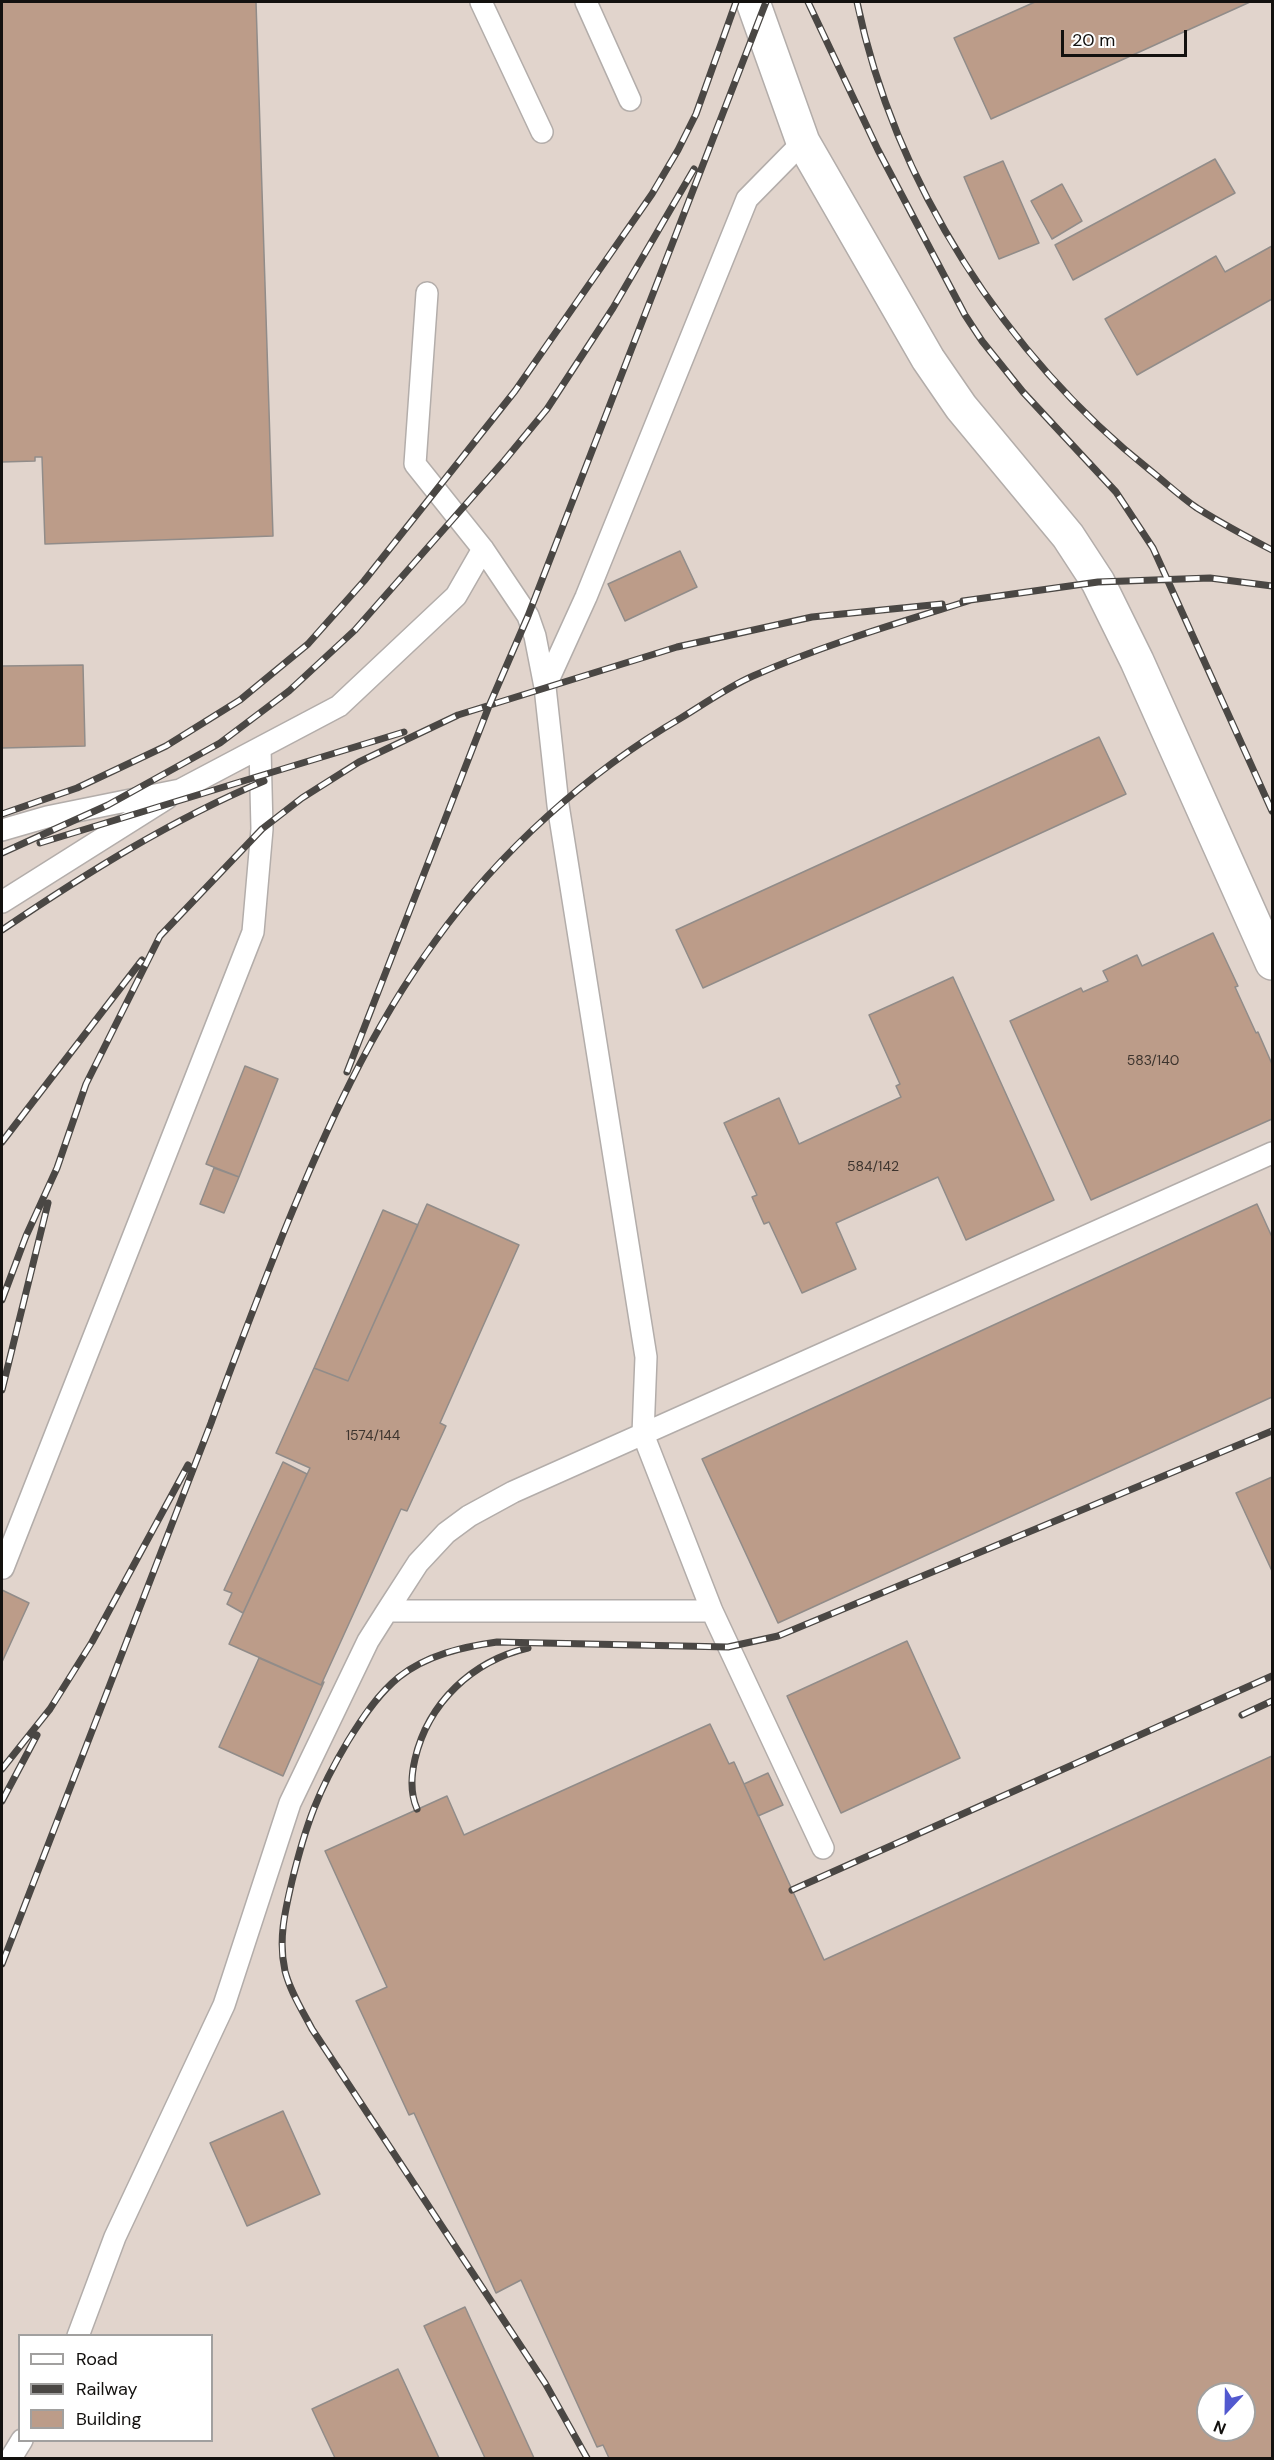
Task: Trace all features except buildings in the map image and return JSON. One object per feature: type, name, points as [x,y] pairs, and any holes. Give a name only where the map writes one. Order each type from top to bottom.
[{"type":"street","points":[[753,2],[803,142],[928,359],[961,407],[1068,536],[1098,582],[1142,671],[1272,963]]},
{"type":"lane","points":[[481,2],[542,132]]},
{"type":"lane","points":[[586,2],[630,100]]},
{"type":"lane","points":[[545,687],[586,597],[747,199],[803,142]]},
{"type":"lane","points":[[427,293],[415,464],[483,549],[528,616],[535,636],[545,687],[560,816],[646,1357],[643,1434],[712,1611],[823,1848]]},
{"type":"lane","points":[[2,902],[180,790],[339,706],[456,596],[483,549]]},
{"type":"lane","points":[[3,1568],[253,932],[262,829],[260,748]]},
{"type":"lane","points":[[2,830],[47,817],[180,790]]},
{"type":"lane","points":[[79,2334],[115,2237],[224,2006],[290,1803],[368,1641],[418,1563],[446,1533],[469,1516],[513,1492],[1272,1153]]},
{"type":"lane","points":[[387,1611],[712,1611]]},
{"type":"lane","points":[[11,2458],[21,2442]]},
{"type":"shaded area","points":[[2,2],[1272,2],[1272,2458],[2,2458]]},
{"type":"railway","points":[[2,814],[77,788],[166,746],[240,700],[308,644],[364,581],[515,391],[652,194],[696,114],[736,2]]},
{"type":"railway","points":[[347,1072],[489,706],[528,616],[766,2]]},
{"type":"railway","points":[[808,2],[878,150],[965,315],[982,341],[1023,392],[1116,492],[1153,548],[1272,811]]},
{"type":"railway","points":[[857,2],[875,70],[898,136],[928,200],[964,261],[1004,320],[1049,374],[1098,425],[1151,471],[1197,508],[1272,550]]},
{"type":"railway","points":[[2,853],[108,805],[220,743],[289,691],[355,630],[547,409],[613,308],[694,169]]},
{"type":"railway","points":[[963,601],[1098,582],[1210,578],[1272,586]]},
{"type":"railway","points":[[2,1964],[299,1195],[350,1082],[390,1009],[436,940],[488,876],[547,816],[612,763],[646,739],[725,690],[753,676],[833,644],[971,600]]},
{"type":"railway","points":[[2,1300],[26,1236],[57,1168],[86,1084],[160,936],[262,829],[302,798],[359,762],[458,715],[677,647],[812,617],[942,604]]},
{"type":"railway","points":[[40,843],[404,732]]},
{"type":"railway","points":[[2,930],[129,849],[229,796],[264,781]]},
{"type":"railway","points":[[2,1142],[142,960]]},
{"type":"railway","points":[[2,1390],[48,1203]]},
{"type":"railway","points":[[587,2458],[545,2383],[312,2029],[287,1978],[282,1937],[297,1861],[321,1792],[359,1724],[384,1691],[410,1669],[445,1653],[471,1646],[497,1642],[728,1647],[778,1636],[1272,1431]]},
{"type":"railway","points":[[2,1769],[50,1709],[92,1642],[188,1465]]},
{"type":"railway","points":[[417,1809],[413,1797],[413,1772],[421,1739],[430,1720],[455,1687],[471,1674],[508,1654],[528,1648]]},
{"type":"railway","points":[[792,1890],[1272,1676]]},
{"type":"railway","points":[[1242,1715],[1272,1701]]},
{"type":"railway","points":[[2,1801],[37,1735]]}]
